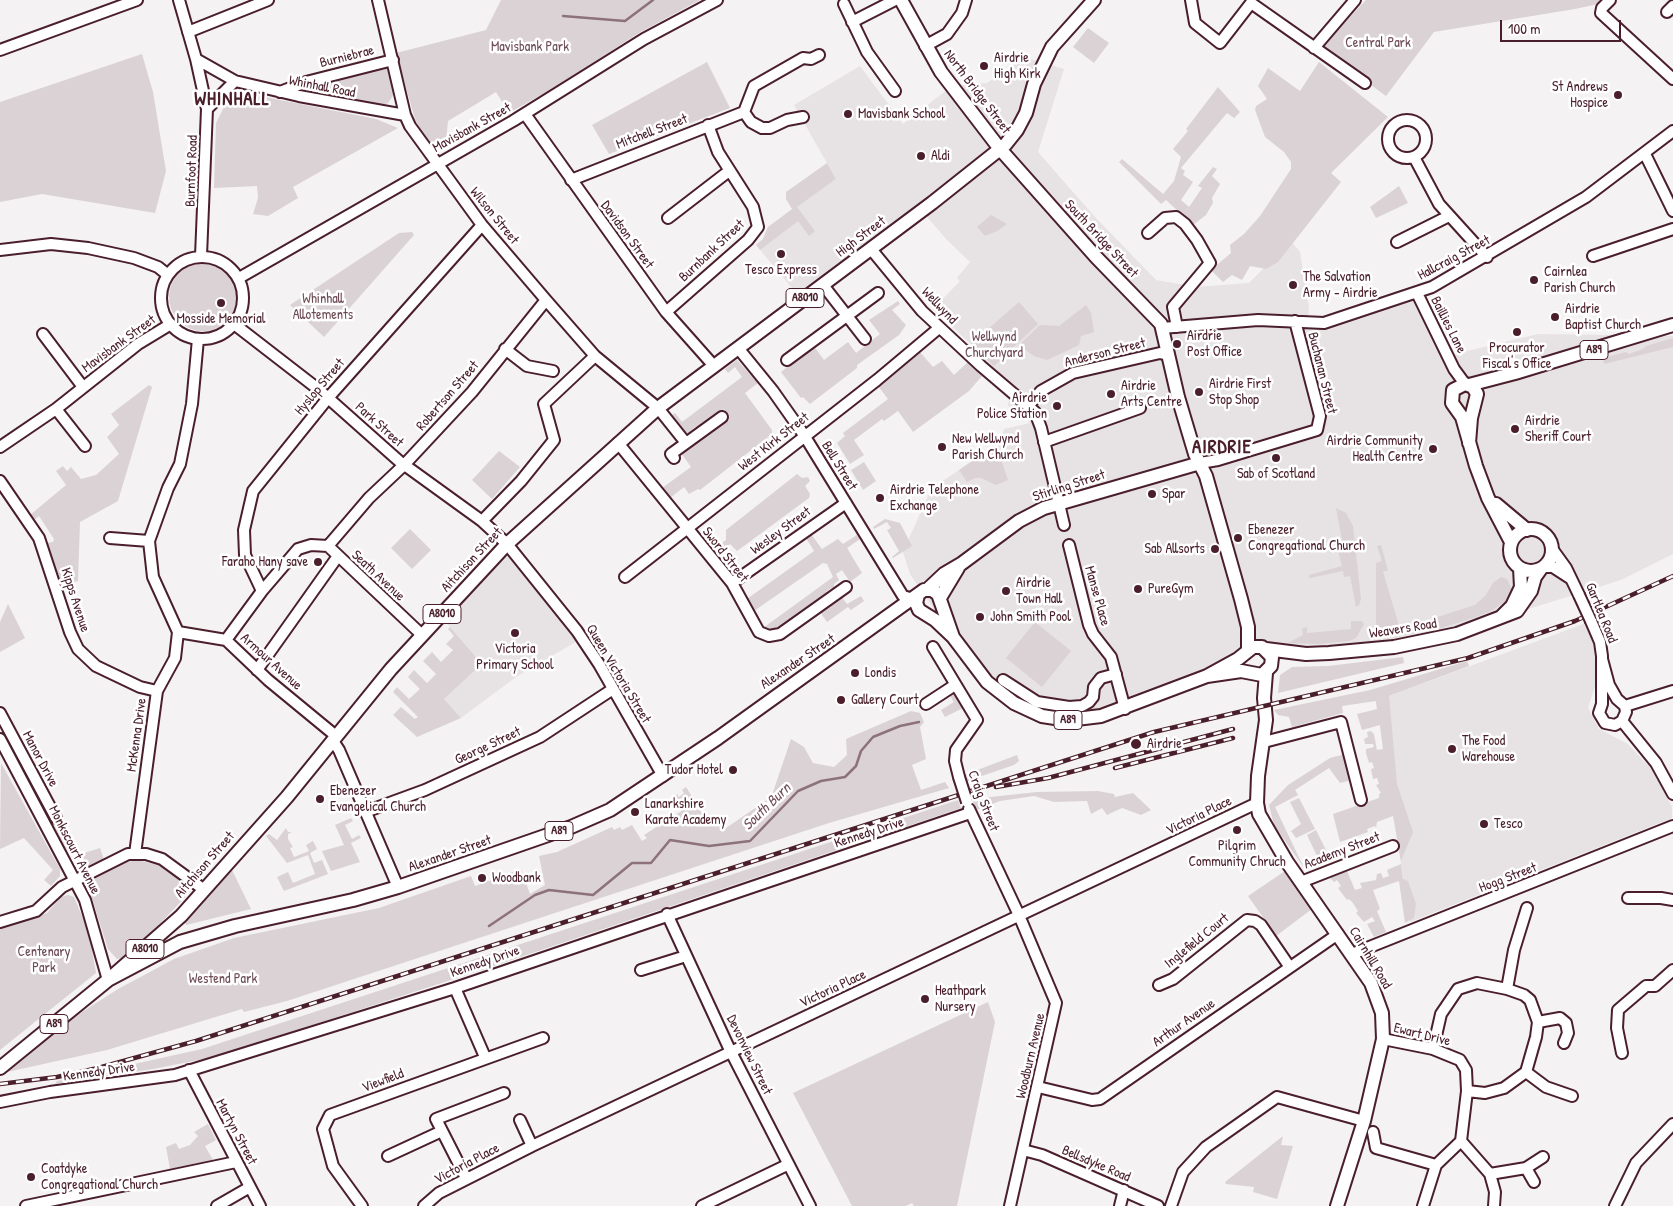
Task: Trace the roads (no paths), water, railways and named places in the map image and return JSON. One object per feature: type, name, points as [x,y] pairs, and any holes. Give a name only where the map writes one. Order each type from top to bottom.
[{"type":"main road","name":"North Bridge Street","points":[[901,0],[941,72],[1000,148]]},
{"type":"main road","name":"A8010","points":[[1000,148],[1017,130],[1032,97],[1039,73],[1052,47],[1094,0]]},
{"type":"main road","name":"High Street","points":[[738,348],[1000,148]]},
{"type":"main road","name":"South Bridge Street","points":[[1000,148],[1096,257],[1158,320],[1162,328],[1179,403],[1195,454],[1213,499],[1248,627]]},
{"type":"main road","name":"A89","points":[[1462,386],[1515,373],[1673,325]]},
{"type":"main road","name":"Aitchison Street","points":[[108,980],[181,916],[285,798],[422,635],[507,544],[658,408],[738,348]]},
{"type":"main road","name":"A89","points":[[1476,403],[1494,386],[1515,373]]},
{"type":"main road","points":[[1469,443],[1476,403],[1476,390],[1462,386],[1451,398],[1458,409],[1469,443],[1483,485],[1511,542],[1511,555],[1520,568],[1529,571],[1543,568],[1550,563],[1552,550],[1549,541],[1542,533],[1527,530],[1503,513],[1483,485]]},
{"type":"main road","points":[[1458,409],[1466,411],[1476,403]]},
{"type":"main road","name":"Stirling Street","points":[[919,594],[944,574],[1026,517],[1058,504],[1200,463]]},
{"type":"main road","points":[[1511,542],[1518,533],[1527,530]]},
{"type":"main road","name":"Stirling Street","points":[[940,600],[961,564]]},
{"type":"main road","name":"Weavers Road","points":[[1500,618],[1512,606],[1521,587],[1520,568]]},
{"type":"main road","name":"Weavers Road","points":[[1264,648],[1306,654],[1422,643],[1470,630],[1518,612],[1531,591],[1535,577],[1543,568]]},
{"type":"main road","points":[[935,592],[940,600],[935,612],[925,613],[916,603],[919,594],[935,592]]},
{"type":"main road","name":"Alexander Street","points":[[0,1068],[108,980],[180,942],[235,926],[342,903],[398,887],[571,827],[610,810],[663,776],[919,594]]},
{"type":"main road","name":"A89","points":[[940,600],[953,637]]},
{"type":"main road","name":"Alexander Street","points":[[889,616],[910,612],[925,613]]},
{"type":"main road","name":"A89","points":[[925,613],[953,637],[987,682],[1014,704],[1032,712],[1059,719],[1078,720],[1125,709],[1207,676],[1227,672],[1249,673]]},
{"type":"main road","points":[[1248,627],[1254,639],[1272,657],[1264,698],[1266,720],[1264,742],[1259,762],[1257,803]]},
{"type":"main road","points":[[1248,627],[1246,651],[1242,663],[1264,698]]},
{"type":"main road","points":[[1246,651],[1264,648]]},
{"type":"main road","name":"A89","points":[[1207,676],[1246,651]]},
{"type":"main road","name":"Weavers Road","points":[[1269,670],[1306,654]]},
{"type":"main road","points":[[1249,673],[1269,670]]},
{"type":"main road","name":"Cairnhill Road","points":[[1257,803],[1263,824],[1352,954],[1378,997],[1382,1012],[1383,1039],[1364,1121],[1337,1206]]},
{"type":"main road","name":"Aitchison Street","points":[[180,942],[177,928],[181,916]]},
{"type":"street","points":[[0,50],[137,0]]},
{"type":"street","points":[[179,0],[196,59]]},
{"type":"street","points":[[188,32],[268,0]]},
{"type":"street","name":"Wilson Street","points":[[378,0],[405,115],[410,126],[436,164],[482,225],[595,356],[658,408],[686,443]]},
{"type":"street","name":"Mavisbank Street","points":[[239,278],[525,114],[644,40],[717,0]]},
{"type":"street","points":[[852,22],[895,0]]},
{"type":"street","points":[[925,46],[947,34],[962,13],[966,0]]},
{"type":"street","points":[[1192,0],[1195,23],[1220,42],[1251,4],[1365,83]]},
{"type":"street","points":[[1314,48],[1355,0]]},
{"type":"street","points":[[1610,0],[1602,8],[1601,13],[1672,77]]},
{"type":"street","points":[[844,4],[866,52],[895,91]]},
{"type":"street","points":[[802,117],[788,120],[770,128],[762,128],[751,122],[744,112],[754,86],[803,58],[811,59],[819,55]]},
{"type":"street","name":"Whinhall Road","points":[[196,59],[235,81],[279,92],[405,115]]},
{"type":"street","name":"Burnfoot Road","points":[[196,59],[207,109],[201,256]]},
{"type":"street","name":"Burniebrae","points":[[279,92],[306,82],[393,60]]},
{"type":"street","points":[[207,109],[235,81]]},
{"type":"street","name":"Mitchell Street","points":[[571,180],[744,112]]},
{"type":"street","name":"Davidson Street","points":[[525,114],[666,312],[714,366]]},
{"type":"street","name":"Burnbank Street","points":[[666,312],[742,245],[758,226],[754,206],[718,152],[708,125]]},
{"type":"street","name":"Hallcraig Street","points":[[1162,328],[1258,320],[1324,323],[1417,293],[1487,258],[1605,185],[1673,131]]},
{"type":"street","points":[[1645,154],[1673,211]]},
{"type":"street","points":[[1414,157],[1439,204],[1487,258]]},
{"type":"street","points":[[668,218],[729,171]]},
{"type":"street","points":[[1396,242],[1449,216]]},
{"type":"street","points":[[1148,233],[1165,218],[1176,217],[1185,224],[1197,240],[1210,264],[1173,307],[1177,327]]},
{"type":"street","name":"Hyslop Street","points":[[262,591],[245,555],[244,530],[253,491],[328,398],[482,225]]},
{"type":"street","points":[[1593,256],[1673,229]]},
{"type":"street","points":[[0,250],[51,244],[88,248],[134,258],[158,267],[168,275]]},
{"type":"street","name":"Wellwynd","points":[[871,248],[922,311],[981,366],[1029,406],[1039,419],[1058,504]]},
{"type":"street","points":[[201,256],[214,258],[226,264],[239,278],[242,287],[243,303],[234,324],[225,332],[212,338],[198,339],[178,331],[171,324],[163,309],[161,298],[168,275],[180,263],[201,256]]},
{"type":"street","points":[[823,285],[865,339]]},
{"type":"street","points":[[786,360],[846,314],[878,293]]},
{"type":"street","name":"Baillies Lane","points":[[1417,293],[1462,386]]},
{"type":"street","name":"Robertson Street","points":[[328,546],[369,498],[404,465],[472,392],[546,300]]},
{"type":"street","name":"Buchanan Street","points":[[1200,463],[1218,460],[1317,430],[1320,416],[1295,321]]},
{"type":"street","name":"Mavisbank Street","points":[[0,447],[56,409],[138,344],[171,324]]},
{"type":"street","name":"Park Street","points":[[234,324],[328,398],[404,465],[482,520],[507,544]]},
{"type":"street","name":"West Kirk Street","points":[[625,577],[804,435],[877,380],[939,328]]},
{"type":"street","name":"Mavisbank Street","points":[[43,334],[83,387]]},
{"type":"street","points":[[178,632],[153,577],[149,541],[168,488],[180,464],[192,404],[198,339]]},
{"type":"street","name":"Bell Street","points":[[738,348],[773,391],[804,435],[903,596],[919,594]]},
{"type":"street","points":[[505,349],[527,366],[553,371]]},
{"type":"street","name":"Anderson Street","points":[[1029,406],[1041,391],[1073,373],[1160,354],[1168,355]]},
{"type":"street","points":[[482,520],[521,481],[554,440],[544,404],[595,356]]},
{"type":"street","points":[[1044,442],[1140,408]]},
{"type":"street","points":[[56,409],[85,446]]},
{"type":"street","points":[[674,458],[671,454],[722,417]]},
{"type":"street","name":"Sword Street","points":[[618,443],[732,583],[759,632],[769,636],[780,634],[846,588]]},
{"type":"street","name":"Kipps Avenue","points":[[0,481],[39,538],[70,632],[78,649],[96,666],[140,687],[157,691]]},
{"type":"street","name":"Wesley Street","points":[[732,583],[846,503]]},
{"type":"street","points":[[1058,504],[1064,525]]},
{"type":"street","points":[[110,538],[149,541]]},
{"type":"street","name":"Queen Victoria Street","points":[[507,544],[577,631],[663,776]]},
{"type":"street","points":[[226,640],[262,591],[298,549],[311,545],[328,546],[338,556],[257,670]]},
{"type":"street","name":"Manse Place","points":[[1069,545],[1089,625],[1093,634],[1108,653],[1116,674],[1125,709]]},
{"type":"street","name":"Gartlea Road","points":[[1552,550],[1571,578],[1591,621],[1600,642],[1607,680],[1621,703]]},
{"type":"street","name":"Seath Avenue","points":[[338,556],[346,566],[422,635]]},
{"type":"street","name":"Gartlea Road","points":[[1543,568],[1553,568],[1571,578]]},
{"type":"street","name":"McKenna Drive","points":[[135,854],[157,691],[174,658],[178,632]]},
{"type":"street","name":"Armour Avenue","points":[[178,632],[226,640],[334,738]]},
{"type":"street","name":"Craig Street","points":[[933,647],[977,720],[956,750],[955,760],[970,813],[1019,916]]},
{"type":"street","name":"Gartlea Road","points":[[1602,659],[1602,704],[1599,713],[1605,723],[1615,725],[1622,721]]},
{"type":"street","points":[[1003,680],[1037,702],[1069,708],[1082,706],[1089,702],[1093,696],[1094,687],[1101,678],[1116,674]]},
{"type":"street","points":[[1013,688],[1021,679]]},
{"type":"street","points":[[926,704],[956,685]]},
{"type":"street","name":"George Street","points":[[365,812],[425,790],[540,737],[613,689]]},
{"type":"street","points":[[1602,704],[1611,699],[1621,703],[1673,691]]},
{"type":"street","points":[[1621,703],[1625,716],[1622,721],[1656,763],[1673,794]]},
{"type":"street","name":"Manor Drive","points":[[0,713],[56,818]]},
{"type":"street","points":[[1264,742],[1341,722],[1361,800]]},
{"type":"street","points":[[334,738],[398,887]]},
{"type":"street","name":"Monkscourt Avenue","points":[[0,739],[90,912],[108,980]]},
{"type":"street","points":[[27,789],[38,784]]},
{"type":"street","name":"Victoria Place","points":[[424,1206],[439,1193],[466,1178],[532,1146],[1257,803]]},
{"type":"street","name":"Kennedy Drive","points":[[0,1102],[50,1092],[175,1075],[455,988],[667,914],[970,813]]},
{"type":"street","name":"Hogg Street","points":[[1352,954],[1673,826]]},
{"type":"street","name":"Academy Street","points":[[1301,882],[1393,846]]},
{"type":"street","points":[[0,922],[36,911],[56,892],[75,880],[118,858],[135,854],[154,855],[171,863],[203,889]]},
{"type":"street","points":[[1628,898],[1673,900]]},
{"type":"street","points":[[1507,989],[1514,950],[1527,908]]},
{"type":"street","name":"Devonview Street","points":[[667,914],[731,1052],[787,1165],[810,1206]]},
{"type":"street","name":"Woodburn Avenue","points":[[1010,1206],[1056,1003],[1019,916]]},
{"type":"street","name":"Inglefield Court","points":[[1159,985],[1173,979],[1239,925],[1249,920],[1261,926],[1289,966]]},
{"type":"street","name":"Arthur Avenue","points":[[1038,1087],[1092,1100],[1100,1099],[1289,966],[1338,934]]},
{"type":"street","points":[[642,970],[686,956]]},
{"type":"street","points":[[1622,1053],[1617,1028],[1618,1010],[1646,986],[1655,986],[1673,970]]},
{"type":"street","points":[[1433,1048],[1441,1014],[1458,989],[1477,983],[1507,989],[1530,1000],[1538,1022],[1536,1037],[1526,1072],[1504,1088],[1484,1093],[1467,1091]]},
{"type":"street","points":[[455,988],[485,1057]]},
{"type":"street","points":[[1538,1022],[1560,1018],[1566,1023],[1568,1033],[1564,1043]]},
{"type":"street","name":"Viewfield","points":[[362,1206],[332,1166],[323,1129],[330,1115],[485,1057],[543,1038]]},
{"type":"street","name":"Ewart Drive","points":[[1383,1039],[1433,1048],[1464,1063],[1467,1091],[1461,1142]]},
{"type":"street","name":"Martyn Street","points":[[189,1070],[260,1206]]},
{"type":"street","points":[[1526,1072],[1546,1087],[1572,1096]]},
{"type":"street","points":[[466,1178],[436,1119],[504,1092]]},
{"type":"street","points":[[1172,1206],[1183,1172],[1206,1147],[1277,1097],[1364,1121]]},
{"type":"street","points":[[520,1120],[532,1146]]},
{"type":"street","points":[[1615,1206],[1636,1163],[1673,1124]]},
{"type":"street","points":[[388,1156],[442,1131]]},
{"type":"street","points":[[1373,1132],[1376,1148],[1436,1165]]},
{"type":"street","points":[[1423,1206],[1436,1165],[1461,1142],[1490,1174],[1495,1192],[1494,1206]]},
{"type":"street","name":"Bellsdyke Road","points":[[1023,1150],[1042,1155],[1158,1206]]},
{"type":"street","points":[[1490,1174],[1526,1168],[1543,1157]]},
{"type":"street","points":[[26,1206],[236,1162]]},
{"type":"street","points":[[702,1206],[787,1165]]},
{"type":"street","points":[[1526,1168],[1534,1182]]},
{"type":"street","points":[[218,1206],[250,1187]]},
{"type":"street","points":[[1120,1206],[1124,1190]]},
{"type":"waterway","points":[[563,16],[625,21],[653,0]]},
{"type":"waterway","name":"South Burn","points":[[489,926],[535,895],[549,890],[593,895],[632,863],[651,863],[670,840],[709,846],[750,841],[798,791],[821,781],[845,777],[856,766],[861,751],[873,737],[900,726],[919,722]]},
{"type":"railway","points":[[0,1084],[57,1077],[98,1068],[196,1041],[1154,732],[1468,658],[1575,621],[1673,576]]},
{"type":"railway","points":[[996,787],[1048,778],[1233,729]]},
{"type":"railway","points":[[1115,768],[1233,738]]},
{"type":"place","name":"Airdrie High Kirk","points":[[984,66]]},
{"type":"place","name":"St Andrews Hospice","points":[[1618,95]]},
{"type":"place","name":"Mavisbank School","points":[[848,114]]},
{"type":"place","name":"Aldi","points":[[921,156]]},
{"type":"place","name":"Tesco Express","points":[[781,254]]},
{"type":"place","name":"Cairnlea Parish Church","points":[[1534,280]]},
{"type":"place","name":"The Salvation Army - Airdrie","points":[[1293,285]]},
{"type":"place","name":"Mosside Memorial","points":[[221,303]]},
{"type":"place","name":"Airdrie Baptist Church","points":[[1555,317]]},
{"type":"place","name":"Procurator Fiscal's Office","points":[[1517,332]]},
{"type":"place","name":"Airdrie Post Office","points":[[1177,344]]},
{"type":"place","name":"Airdrie First Stop Shop","points":[[1199,392]]},
{"type":"place","name":"Airdrie Arts Centre","points":[[1111,394]]},
{"type":"place","name":"Airdrie Police Station","points":[[1057,406]]},
{"type":"place","name":"Airdrie Sheriff Court","points":[[1515,429]]},
{"type":"place","name":"New Wellwynd Parish Church","points":[[942,447]]},
{"type":"place","name":"Airdrie Community Health Centre","points":[[1433,449]]},
{"type":"place","name":"Sab of Scotland","points":[[1276,458]]},
{"type":"place","name":"Spar","points":[[1152,494]]},
{"type":"place","name":"Airdrie Telephone Exchange","points":[[880,498]]},
{"type":"place","name":"Ebenezer Congregational Church","points":[[1238,538]]},
{"type":"place","name":"Sab Allsorts","points":[[1215,549]]},
{"type":"place","name":"Faraho Hany save","points":[[318,562]]},
{"type":"place","name":"PureGym","points":[[1138,589]]},
{"type":"place","name":"Airdrie Town Hall","points":[[1006,591]]},
{"type":"place","name":"John Smith Pool","points":[[980,617]]},
{"type":"place","name":"Victoria Primary School","points":[[515,633]]},
{"type":"place","name":"Londis","points":[[855,673]]},
{"type":"place","name":"Gallery Court","points":[[841,700]]},
{"type":"place","name":"Airdrie","points":[[1136,744]]},
{"type":"place","name":"The Food Warehouse","points":[[1452,749]]},
{"type":"place","name":"Tudor Hotel","points":[[733,770]]},
{"type":"place","name":"Ebenezer Evangelical Church","points":[[320,799]]},
{"type":"place","name":"Lanarkshire Karate Academy","points":[[635,812]]},
{"type":"place","name":"Tesco","points":[[1484,824]]},
{"type":"place","name":"Pilgrim Community Chruch","points":[[1237,830]]},
{"type":"place","name":"Woodbank","points":[[482,878]]},
{"type":"place","name":"Heathpark Nursery","points":[[925,999]]},
{"type":"place","name":"Coatdyke Congregational Church","points":[[31,1177]]},
{"type":"district","name":"WHINHALL","points":[[232,100]]},
{"type":"district","name":"AIRDRIE","points":[[1222,448]]},
{"type":"park label","name":"Central Park","points":[[1378,43]]},
{"type":"park label","name":"Mavisbank Park","points":[[530,47]]},
{"type":"park label","name":"Whinhall Allotements","points":[[323,308]]},
{"type":"park label","name":"Wellwynd Churchyard","points":[[994,346]]},
{"type":"park label","name":"Centenary Park","points":[[44,960]]},
{"type":"park label","name":"Westend Park","points":[[223,979]]}]
